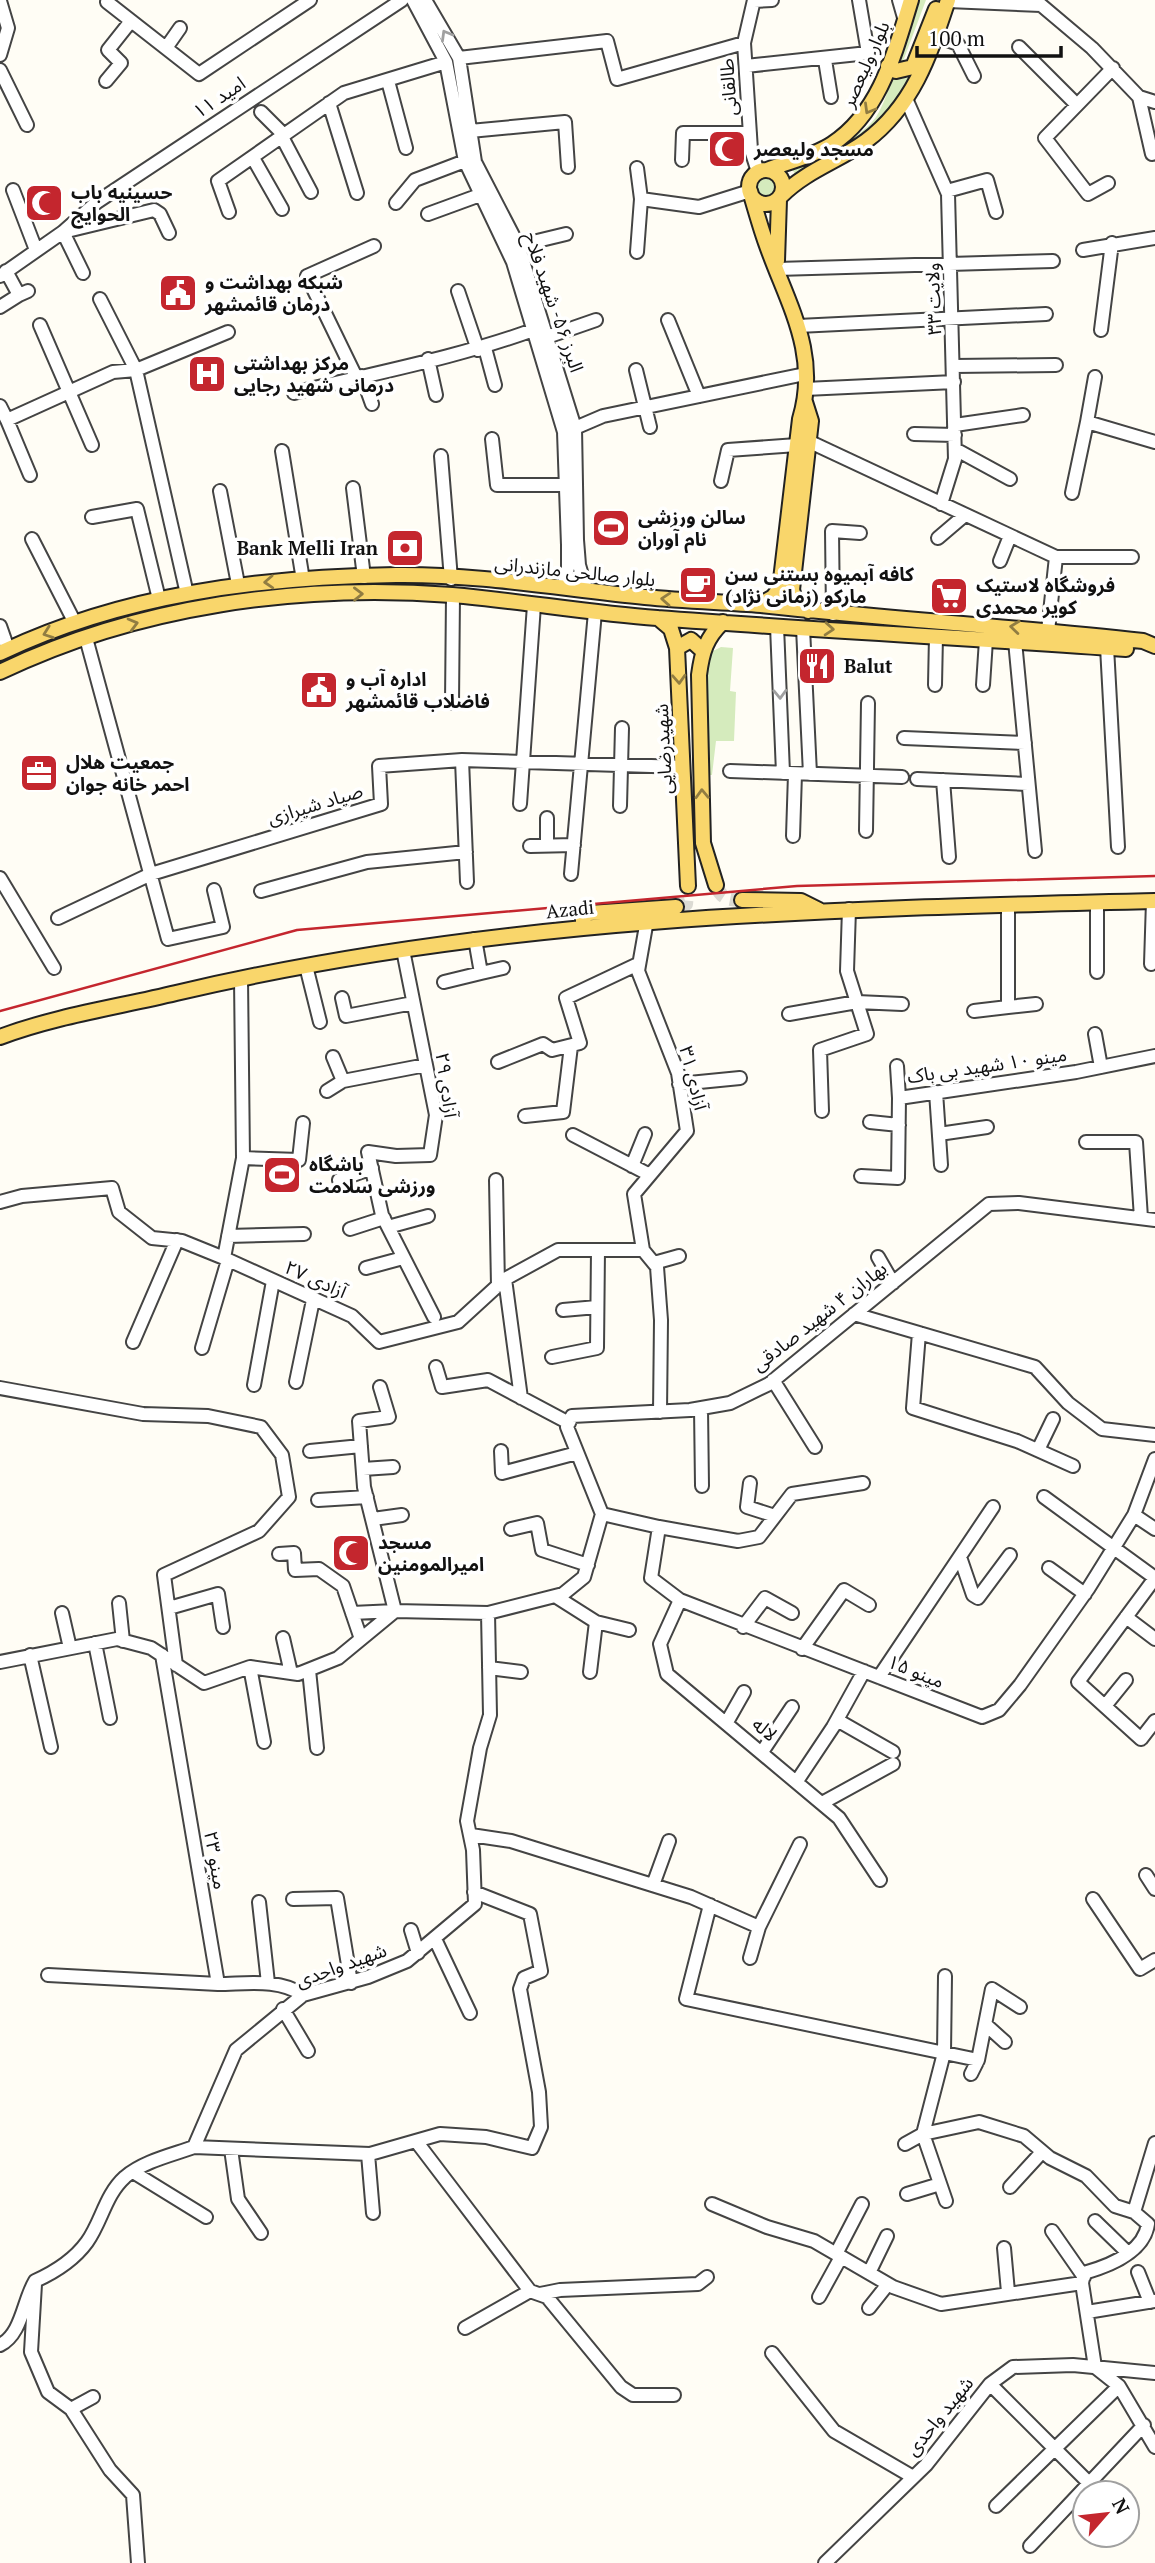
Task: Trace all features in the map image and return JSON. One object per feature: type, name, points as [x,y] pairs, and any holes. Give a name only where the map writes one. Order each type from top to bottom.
[{"type":"main road","name":"بلوار ولیعصر","points":[[762,171],[816,153],[862,120],[888,66],[911,0]]},
{"type":"main road","points":[[888,66],[900,71],[913,67],[940,0]]},
{"type":"main road","name":"بلوار ولیعصر","points":[[780,198],[807,175],[865,142],[907,101],[920,79],[948,0]]},
{"type":"main road","points":[[777,269],[782,179],[762,171],[750,180],[750,191],[777,269],[798,326],[805,388],[787,583],[796,602],[808,611]]},
{"type":"main road","points":[[750,191],[755,200],[764,205],[780,198]]},
{"type":"main road","name":"بلوار صالحی مازندرانی","points":[[4,651],[75,623],[159,599],[237,584],[364,577],[563,586],[645,597],[1048,631],[1143,641],[1155,647]]},
{"type":"main road","points":[[760,605],[787,583]]},
{"type":"main road","name":"بلوار صالحی مازندرانی","points":[[0,672],[86,638],[150,619],[244,601],[306,595],[453,595],[658,618],[1144,650],[1155,647]]},
{"type":"main road","name":"شهیدرضایی","points":[[658,618],[671,629],[677,648],[688,886]]},
{"type":"main road","points":[[677,648],[691,640],[702,650],[709,635],[723,622]]},
{"type":"main road","name":"شهیدرضایی","points":[[702,650],[699,675],[703,843],[716,885]]},
{"type":"main road","points":[[686,844],[703,843]]},
{"type":"main road","points":[[742,900],[801,901],[820,911]]},
{"type":"main road","name":"Azadi","points":[[0,1037],[241,978],[475,939],[647,920],[849,909],[1154,901]]},
{"type":"main road","points":[[583,927],[583,915],[590,913],[676,907]]},
{"type":"street","points":[[107,2],[199,74],[310,0]]},
{"type":"street","name":"امید ۱۱","points":[[63,232],[97,202],[402,0]]},
{"type":"street","name":"البرز ۵۶- شهید فلاح","points":[[413,0],[452,60],[465,161],[480,195],[512,247],[533,330],[564,432],[568,568],[563,586]]},
{"type":"street","name":"البرز ۵۶- شهید فلاح","points":[[425,0],[452,60],[475,162],[547,337],[575,428],[577,540],[579,565],[586,589]]},
{"type":"street","points":[[754,1],[772,0]]},
{"type":"street","points":[[746,66],[825,60],[868,53],[859,0]]},
{"type":"street","points":[[899,0],[905,21]]},
{"type":"street","points":[[948,0],[1043,2],[1139,97],[1155,102]]},
{"type":"street","points":[[0,1],[8,28],[0,55]]},
{"type":"street","name":"طالقانی","points":[[754,1],[744,43],[750,133],[762,171]]},
{"type":"street","points":[[106,81],[121,63],[108,50],[131,22]]},
{"type":"street","points":[[166,48],[180,28]]},
{"type":"street","points":[[936,36],[958,44],[974,76]]},
{"type":"street","points":[[229,212],[218,181],[344,93],[452,60],[607,41],[617,79],[744,43]]},
{"type":"street","points":[[1019,47],[1077,105]]},
{"type":"street","points":[[825,60],[831,97]]},
{"type":"street","points":[[1108,183],[1088,194],[1045,138],[1112,68]]},
{"type":"street","points":[[0,70],[27,125]]},
{"type":"street","points":[[388,81],[406,148]]},
{"type":"street","points":[[1139,97],[1152,154]]},
{"type":"street","name":"ولایت ٣۳","points":[[907,101],[947,191],[952,264],[955,458],[941,504]]},
{"type":"street","points":[[329,103],[357,193]]},
{"type":"street","points":[[261,112],[283,136],[311,192]]},
{"type":"street","points":[[470,131],[565,122],[568,167]]},
{"type":"street","points":[[682,160],[683,133],[750,133]]},
{"type":"street","points":[[253,158],[282,209]]},
{"type":"street","points":[[396,203],[415,180],[465,161]]},
{"type":"street","points":[[637,168],[641,199],[637,252]]},
{"type":"street","points":[[947,191],[987,180],[996,212]]},
{"type":"street","points":[[13,190],[36,250]]},
{"type":"street","points":[[641,199],[699,207],[750,191]]},
{"type":"street","points":[[428,214],[480,195]]},
{"type":"street","points":[[0,307],[24,293],[3,273],[63,232],[154,210],[160,214],[169,233]]},
{"type":"street","points":[[63,232],[83,273]]},
{"type":"street","points":[[512,247],[566,234]]},
{"type":"street","points":[[1083,250],[1112,243],[1155,238]]},
{"type":"street","points":[[1101,330],[1112,243]]},
{"type":"street","points":[[372,404],[306,276],[374,246]]},
{"type":"street","points":[[777,269],[1053,261]]},
{"type":"street","points":[[458,291],[495,385]]},
{"type":"street","points":[[100,299],[136,370],[187,594]]},
{"type":"street","points":[[798,326],[1046,313]]},
{"type":"street","points":[[547,337],[596,320]]},
{"type":"street","points":[[668,320],[699,396]]},
{"type":"street","points":[[40,325],[92,445]]},
{"type":"street","points":[[294,393],[428,359],[481,349],[533,330]]},
{"type":"street","points":[[7,420],[113,372],[136,370],[229,332]]},
{"type":"street","points":[[428,359],[436,395]]},
{"type":"street","points":[[954,366],[1056,365]]},
{"type":"street","points":[[636,370],[650,427]]},
{"type":"street","points":[[1072,492],[1095,377]]},
{"type":"street","points":[[575,428],[603,416],[699,396],[805,388],[954,382]]},
{"type":"street","points":[[0,406],[30,475]]},
{"type":"street","points":[[914,434],[955,430],[1023,415]]},
{"type":"street","points":[[1087,422],[1155,442]]},
{"type":"street","points":[[492,439],[496,485],[565,485]]},
{"type":"street","points":[[721,481],[728,450],[802,443],[1056,557],[1132,556]]},
{"type":"street","points":[[955,449],[1010,479]]},
{"type":"street","points":[[282,451],[303,580]]},
{"type":"street","points":[[441,456],[451,579]]},
{"type":"street","points":[[352,488],[364,577]]},
{"type":"street","points":[[220,491],[237,584]]},
{"type":"street","points":[[92,517],[137,509],[159,599]]},
{"type":"street","points":[[938,538],[965,515]]},
{"type":"street","points":[[833,614],[832,531],[860,533]]},
{"type":"street","points":[[1000,561],[1010,536]]},
{"type":"street","points":[[32,539],[75,623]]},
{"type":"street","points":[[1048,631],[1056,557]]},
{"type":"street","points":[[452,704],[453,595]]},
{"type":"street","points":[[520,804],[534,605]]},
{"type":"street","points":[[571,874],[595,612]]},
{"type":"street","points":[[0,626],[4,651]]},
{"type":"street","points":[[777,626],[793,836]]},
{"type":"street","points":[[803,628],[810,774]]},
{"type":"street","points":[[935,685],[936,636]]},
{"type":"street","points":[[86,638],[169,939],[223,927],[214,890]]},
{"type":"street","points":[[983,685],[986,640]]},
{"type":"street","points":[[1015,641],[1035,851]]},
{"type":"street","points":[[1107,647],[1118,847]]},
{"type":"street","points":[[866,831],[868,703]]},
{"type":"street","points":[[620,806],[622,728]]},
{"type":"street","points":[[904,738],[1025,743]]},
{"type":"street","points":[[462,761],[467,882]]},
{"type":"street","name":"صیاد شیرازی","points":[[58,918],[150,874],[381,804],[379,766],[462,761],[683,767]]},
{"type":"street","points":[[730,771],[902,777]]},
{"type":"street","points":[[916,779],[1028,784]]},
{"type":"street","points":[[943,780],[949,857]]},
{"type":"street","points":[[547,818],[547,846]]},
{"type":"street","points":[[530,846],[574,845]]},
{"type":"street","points":[[261,891],[367,862],[466,852]]},
{"type":"street","points":[[0,878],[54,968]]},
{"type":"street","points":[[1150,964],[1154,901]]},
{"type":"street","points":[[1097,902],[1097,972]]},
{"type":"street","points":[[1008,905],[1009,1007]]},
{"type":"street","points":[[822,1111],[820,1050],[867,1034],[848,971],[849,909]]},
{"type":"street","points":[[498,1062],[543,1044],[552,1050],[580,1044],[566,998],[638,964],[647,920]]},
{"type":"street","points":[[475,939],[481,973]]},
{"type":"street","name":"آزادی ۲۹","points":[[372,1168],[368,1152],[396,1156],[430,1155],[436,1115],[403,950]]},
{"type":"street","name":"آزادی ۳۱","points":[[638,964],[679,1083],[687,1131],[634,1194],[643,1250]]},
{"type":"street","points":[[306,966],[320,1022]]},
{"type":"street","points":[[444,982],[503,968]]},
{"type":"street","points":[[202,1348],[226,1259],[243,1158],[241,978]]},
{"type":"street","points":[[342,998],[346,1016],[413,1003]]},
{"type":"street","points":[[789,1014],[857,1002],[902,1004]]},
{"type":"street","points":[[974,1011],[1035,1004]]},
{"type":"street","points":[[1096,1034],[1101,1067]]},
{"type":"street","points":[[525,1116],[563,1112],[571,1046]]},
{"type":"street","name":"مینو ۱۰ شهید بی باک","points":[[861,1175],[898,1178],[899,1098],[1101,1067],[1155,1056]]},
{"type":"street","points":[[333,1057],[343,1081]]},
{"type":"street","points":[[327,1091],[343,1081],[426,1065]]},
{"type":"street","points":[[897,1066],[899,1098]]},
{"type":"street","points":[[679,1083],[740,1078]]},
{"type":"street","points":[[936,1092],[941,1165]]},
{"type":"street","points":[[870,1122],[899,1125]]},
{"type":"street","points":[[243,1158],[299,1160],[303,1123]]},
{"type":"street","points":[[939,1134],[987,1127]]},
{"type":"street","points":[[632,1166],[645,1134]]},
{"type":"street","points":[[573,1135],[650,1175]]},
{"type":"street","points":[[1086,1142],[1136,1142],[1140,1218]]},
{"type":"street","points":[[339,1180],[372,1168],[386,1223],[434,1317]]},
{"type":"street","points":[[496,1180],[502,1283],[521,1398]]},
{"type":"street","name":"آزادی ۲۷","points":[[0,1202],[22,1195],[112,1188],[119,1212],[152,1238],[177,1240],[226,1259],[352,1316],[379,1342],[458,1322],[502,1283],[558,1250],[643,1250]]},
{"type":"street","name":"بهاران ۴ شهید صادقی","points":[[569,1423],[572,1416],[660,1412],[730,1403],[774,1380],[989,1204],[1019,1203],[1155,1220]]},
{"type":"street","points":[[350,1229],[428,1216]]},
{"type":"street","points":[[228,1236],[304,1234]]},
{"type":"street","points":[[133,1342],[177,1240]]},
{"type":"street","points":[[552,1357],[597,1348],[598,1250]]},
{"type":"street","points":[[643,1250],[656,1265],[661,1320],[660,1412]]},
{"type":"street","points":[[656,1265],[679,1256]]},
{"type":"street","points":[[878,1257],[892,1283]]},
{"type":"street","points":[[366,1268],[403,1258]]},
{"type":"street","points":[[254,1385],[273,1281]]},
{"type":"street","points":[[296,1382],[313,1300]]},
{"type":"street","points":[[563,1310],[597,1307]]},
{"type":"street","points":[[854,1314],[1035,1367],[1068,1403],[1102,1429],[1155,1435]]},
{"type":"street","points":[[919,1333],[912,1408],[1017,1441],[1073,1466]]},
{"type":"street","points":[[352,1613],[488,1613],[563,1594],[584,1577],[602,1514],[567,1427],[569,1423],[488,1380],[442,1387],[436,1367]]},
{"type":"street","points":[[774,1380],[815,1447]]},
{"type":"street","points":[[380,1387],[389,1417],[359,1421],[367,1497],[394,1611]]},
{"type":"street","points":[[0,1388],[143,1414],[208,1416],[261,1427],[282,1455],[289,1497],[259,1531],[164,1575],[176,1665]]},
{"type":"street","points":[[701,1408],[702,1486]]},
{"type":"street","points":[[1038,1450],[1053,1419]]},
{"type":"street","points":[[310,1451],[361,1446]]},
{"type":"street","points":[[501,1451],[502,1473],[577,1453]]},
{"type":"street","name":"مینو ۱۵","points":[[659,1527],[651,1578],[680,1600],[743,1627],[982,1717],[999,1710],[1085,1594],[1134,1515],[1155,1459]]},
{"type":"street","points":[[363,1469],[393,1466]]},
{"type":"street","points":[[750,1483],[747,1507],[775,1516]]},
{"type":"street","points":[[602,1514],[737,1541],[759,1537],[792,1494],[863,1483]]},
{"type":"street","points":[[318,1500],[367,1497]]},
{"type":"street","points":[[1044,1497],[1155,1578],[1078,1682],[1140,1739],[1155,1721]]},
{"type":"street","points":[[879,1677],[993,1507]]},
{"type":"street","points":[[373,1519],[402,1515]]},
{"type":"street","points":[[1134,1515],[1155,1529]]},
{"type":"street","points":[[511,1529],[537,1523],[542,1550],[588,1565]]},
{"type":"street","points":[[279,1554],[294,1553],[295,1570],[319,1569],[342,1586],[361,1639]]},
{"type":"street","points":[[960,1557],[973,1595],[978,1598],[1010,1555]]},
{"type":"street","points":[[1049,1568],[1085,1594]]},
{"type":"street","points":[[802,1648],[844,1590],[869,1605]]},
{"type":"street","points":[[169,1608],[218,1594],[223,1627]]},
{"type":"street","points":[[555,1596],[596,1622],[629,1630]]},
{"type":"street","points":[[743,1627],[765,1598],[792,1613]]},
{"type":"street","name":"لاله","points":[[680,1600],[660,1644],[667,1674],[839,1818],[880,1880]]},
{"type":"street","points":[[119,1603],[123,1640]]},
{"type":"street","points":[[0,1661],[123,1640],[151,1648],[204,1683],[250,1667],[291,1673],[309,1670],[338,1658],[394,1611]]},
{"type":"street","points":[[62,1613],[70,1648]]},
{"type":"street","points":[[0,2345],[8,2341],[16,2329],[36,2281],[58,2271],[87,2242],[111,2193],[133,2172],[154,2160],[194,2147],[368,2154],[440,2134],[486,2137],[533,2148],[541,2127],[539,2092],[520,1989],[524,1978],[541,1971],[535,1936],[530,1914],[474,1892],[471,1835],[467,1821],[480,1748],[490,1715],[488,1613]]},
{"type":"street","points":[[1126,1617],[1155,1639]]},
{"type":"street","points":[[590,1672],[596,1622]]},
{"type":"street","points":[[283,1638],[291,1673]]},
{"type":"street","points":[[95,1643],[110,1718]]},
{"type":"street","points":[[30,1655],[51,1747]]},
{"type":"street","name":"مینو ۲۳","points":[[162,1656],[218,1984]]},
{"type":"street","points":[[250,1667],[264,1742]]},
{"type":"street","points":[[489,1668],[521,1672]]},
{"type":"street","points":[[309,1670],[317,1748]]},
{"type":"street","points":[[797,1781],[837,1720],[864,1671]]},
{"type":"street","points":[[1105,1706],[1126,1680]]},
{"type":"street","points":[[727,1722],[744,1692]]},
{"type":"street","points":[[762,1752],[792,1707]]},
{"type":"street","points":[[822,1803],[893,1758],[837,1720]]},
{"type":"street","points":[[471,1835],[511,1841],[653,1885],[710,1905],[759,1927]]},
{"type":"street","points":[[653,1885],[669,1841]]},
{"type":"street","points":[[750,1958],[759,1927],[800,1844]]},
{"type":"street","points":[[1146,1875],[1155,1889]]},
{"type":"street","name":"شهید واحدی","points":[[194,2147],[236,2050],[303,1995],[351,1983],[407,1961],[475,1905],[474,1892]]},
{"type":"street","points":[[293,1899],[338,1898],[351,1983]]},
{"type":"street","points":[[1093,1899],[1140,1969],[1155,1960]]},
{"type":"street","points":[[259,1902],[268,1983]]},
{"type":"street","points":[[710,1905],[686,1999],[978,2060]]},
{"type":"street","points":[[411,1930],[418,1953]]},
{"type":"street","points":[[435,1939],[470,2013]]},
{"type":"street","points":[[48,1975],[218,1984],[268,1983],[292,1988],[303,1995]]},
{"type":"street","points":[[945,1976],[944,2053],[923,2134],[946,2201]]},
{"type":"street","points":[[971,2074],[978,2060],[992,1989],[1020,2007]]},
{"type":"street","points":[[283,2009],[308,2051]]},
{"type":"street","points":[[985,2024],[1004,2042]]},
{"type":"street","points":[[905,2144],[923,2134],[979,2122],[1024,2136],[1042,2152],[1086,2176],[1115,2206],[1133,2212],[1148,2224],[1146,2235],[1128,2253],[1109,2266],[1084,2273],[1083,2280],[1095,2367],[1119,2386],[1155,2447]]},
{"type":"street","points":[[416,2141],[535,2292],[547,2297],[621,2387],[633,2395],[674,2395]]},
{"type":"street","points":[[1133,2212],[1155,2143]]},
{"type":"street","points":[[231,2149],[238,2199],[261,2233]]},
{"type":"street","points":[[1010,2187],[1042,2152]]},
{"type":"street","points":[[368,2154],[373,2214]]},
{"type":"street","points":[[133,2172],[206,2217]]},
{"type":"street","points":[[906,2194],[940,2184]]},
{"type":"street","points":[[712,2204],[767,2227],[814,2241],[888,2284],[941,2304],[1083,2280]]},
{"type":"street","points":[[819,2297],[862,2204]]},
{"type":"street","points":[[1095,2221],[1128,2253]]},
{"type":"street","points":[[1052,2231],[1083,2280]]},
{"type":"street","points":[[869,2273],[887,2236]]},
{"type":"street","points":[[1004,2248],[1009,2292]]},
{"type":"street","points":[[1087,2312],[1153,2302],[1138,2272]]},
{"type":"street","points":[[465,2328],[535,2292],[698,2284],[707,2277]]},
{"type":"street","points":[[36,2281],[31,2353],[48,2392],[71,2409],[110,2470],[133,2495],[138,2563]]},
{"type":"street","points":[[869,2308],[888,2284]]},
{"type":"street","points":[[772,2353],[834,2431],[913,2477]]},
{"type":"street","name":"شهید واحدی","points":[[825,2563],[913,2477],[990,2384],[1013,2367],[1095,2367],[1155,2373]]},
{"type":"street","points":[[990,2384],[1085,2479]]},
{"type":"street","points":[[996,2506],[1119,2386]]},
{"type":"street","points":[[71,2409],[93,2397]]},
{"type":"street","points":[[1093,2479],[1144,2425]]},
{"type":"street","points":[[1030,2546],[1071,2502]]},
{"type":"green space","points":[[918,0],[926,0],[902,64],[900,53]]},
{"type":"green space","points":[[893,76],[911,78],[886,113],[863,136],[796,176],[791,167],[837,148],[868,126],[881,107]]},
{"type":"green space","points":[[767,174],[776,178],[780,187],[776,196],[767,200],[758,196],[754,187],[758,178]]},
{"type":"green space","points":[[721,647],[733,648],[730,691],[736,692],[734,741],[716,741],[712,775],[709,775],[704,662],[711,652]]},
{"type":"tunnel","points":[[716,885],[726,897],[742,900]]},
{"type":"tunnel","points":[[676,907],[686,904],[688,886]]},
{"type":"railway","points":[[0,1011],[297,930],[797,886],[1155,876]]},
{"type":"place","name":"مسجد ولیعصر","points":[[727,149]]},
{"type":"place","name":"حسینیه باب الحوایج","points":[[44,203]]},
{"type":"place","name":"شبکه بهداشت و درمان قائمشهر","points":[[178,293]]},
{"type":"place","name":"مرکز بهداشتی درمانی شهید رجایی","points":[[207,374]]},
{"type":"place","name":"سالن ورزشی نام آوران","points":[[611,528]]},
{"type":"place","name":"Bank Melli Iran","points":[[405,548]]},
{"type":"place","name":"کافه آبمیوه بستنی سن مارکو (زمانی نژاد)","points":[[698,585]]},
{"type":"place","name":"فروشگاه لاستیک کویر محمدی","points":[[949,596]]},
{"type":"place","name":"Balut","points":[[817,666]]},
{"type":"place","name":"اداره آب و فاضلاب قائمشهر","points":[[319,690]]},
{"type":"place","name":"جمعیت هلال احمر خانه جوان","points":[[39,773]]},
{"type":"place","name":"باشگاه ورزشی سلامت","points":[[282,1175]]},
{"type":"place","name":"مسجد امیرالمومنین","points":[[351,1553]]}]
